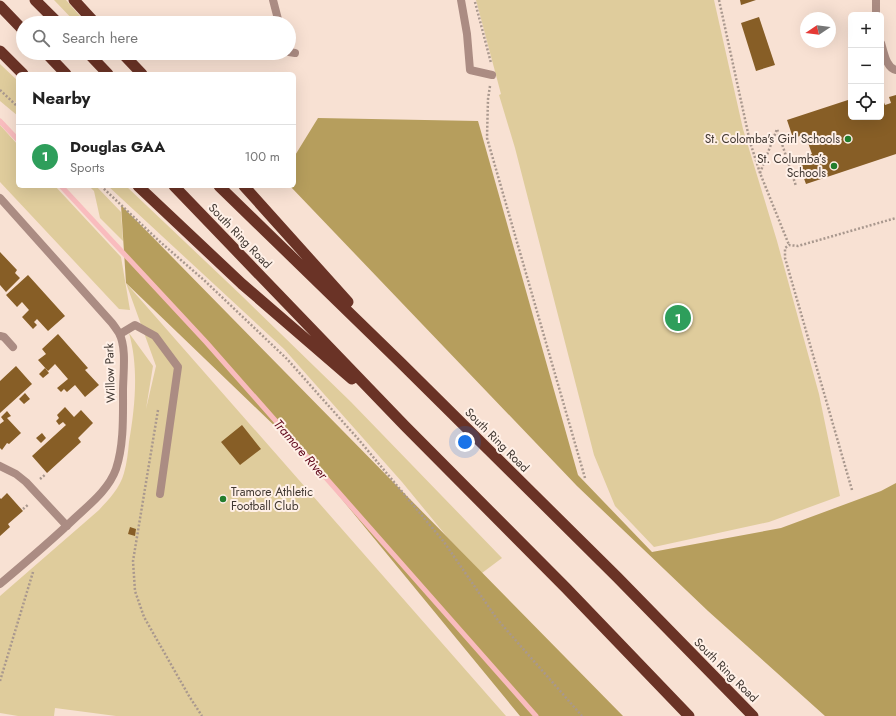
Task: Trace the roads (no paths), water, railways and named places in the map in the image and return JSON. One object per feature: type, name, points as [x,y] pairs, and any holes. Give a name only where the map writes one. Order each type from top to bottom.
[{"type":"highway","points":[[35,0],[51,16]]},
{"type":"highway","points":[[74,0],[89,16]]},
{"type":"highway","points":[[0,6],[16,23]]},
{"type":"highway","points":[[0,51],[21,72]]},
{"type":"highway","points":[[53,60],[64,72]]},
{"type":"highway","points":[[95,60],[106,72]]},
{"type":"highway","points":[[129,60],[140,72]]},
{"type":"highway","points":[[140,188],[242,284],[405,426]]},
{"type":"highway","name":"South Ring Road","points":[[176,188],[405,426],[572,594],[690,716]]},
{"type":"highway","name":"South Ring Road","points":[[221,188],[400,362],[753,716]]},
{"type":"highway","points":[[246,188],[290,235],[400,362]]},
{"type":"street","points":[[273,0],[277,16]]},
{"type":"street","points":[[461,0],[467,34],[470,70],[492,76]]},
{"type":"street","points":[[876,0],[876,12]]},
{"type":"street","points":[[883,48],[889,66],[896,70]]},
{"type":"street","name":"Willow Park","points":[[0,198],[120,334],[123,346],[124,361],[123,416],[119,455],[115,470],[109,482],[100,494],[67,526],[0,584]]},
{"type":"street","points":[[120,334],[135,325],[155,336],[178,367],[160,494]]},
{"type":"street","points":[[0,336],[4,337],[13,347]]},
{"type":"street","points":[[0,466],[16,474],[26,482],[67,526]]},
{"type":"waterway","name":"Tramore River","points":[[0,121],[16,138]]},
{"type":"waterway","name":"Tramore River","points":[[63,188],[206,342],[536,716]]},
{"type":"place","name":"St. Colomba's Girl Schools","points":[[848,139]]},
{"type":"place","name":"St. Columba’s Schools","points":[[834,166]]},
{"type":"place","name":"Douglas GAA","points":[[678,318]]},
{"type":"place","name":"Tramore Athletic Football Club","points":[[223,499]]}]
